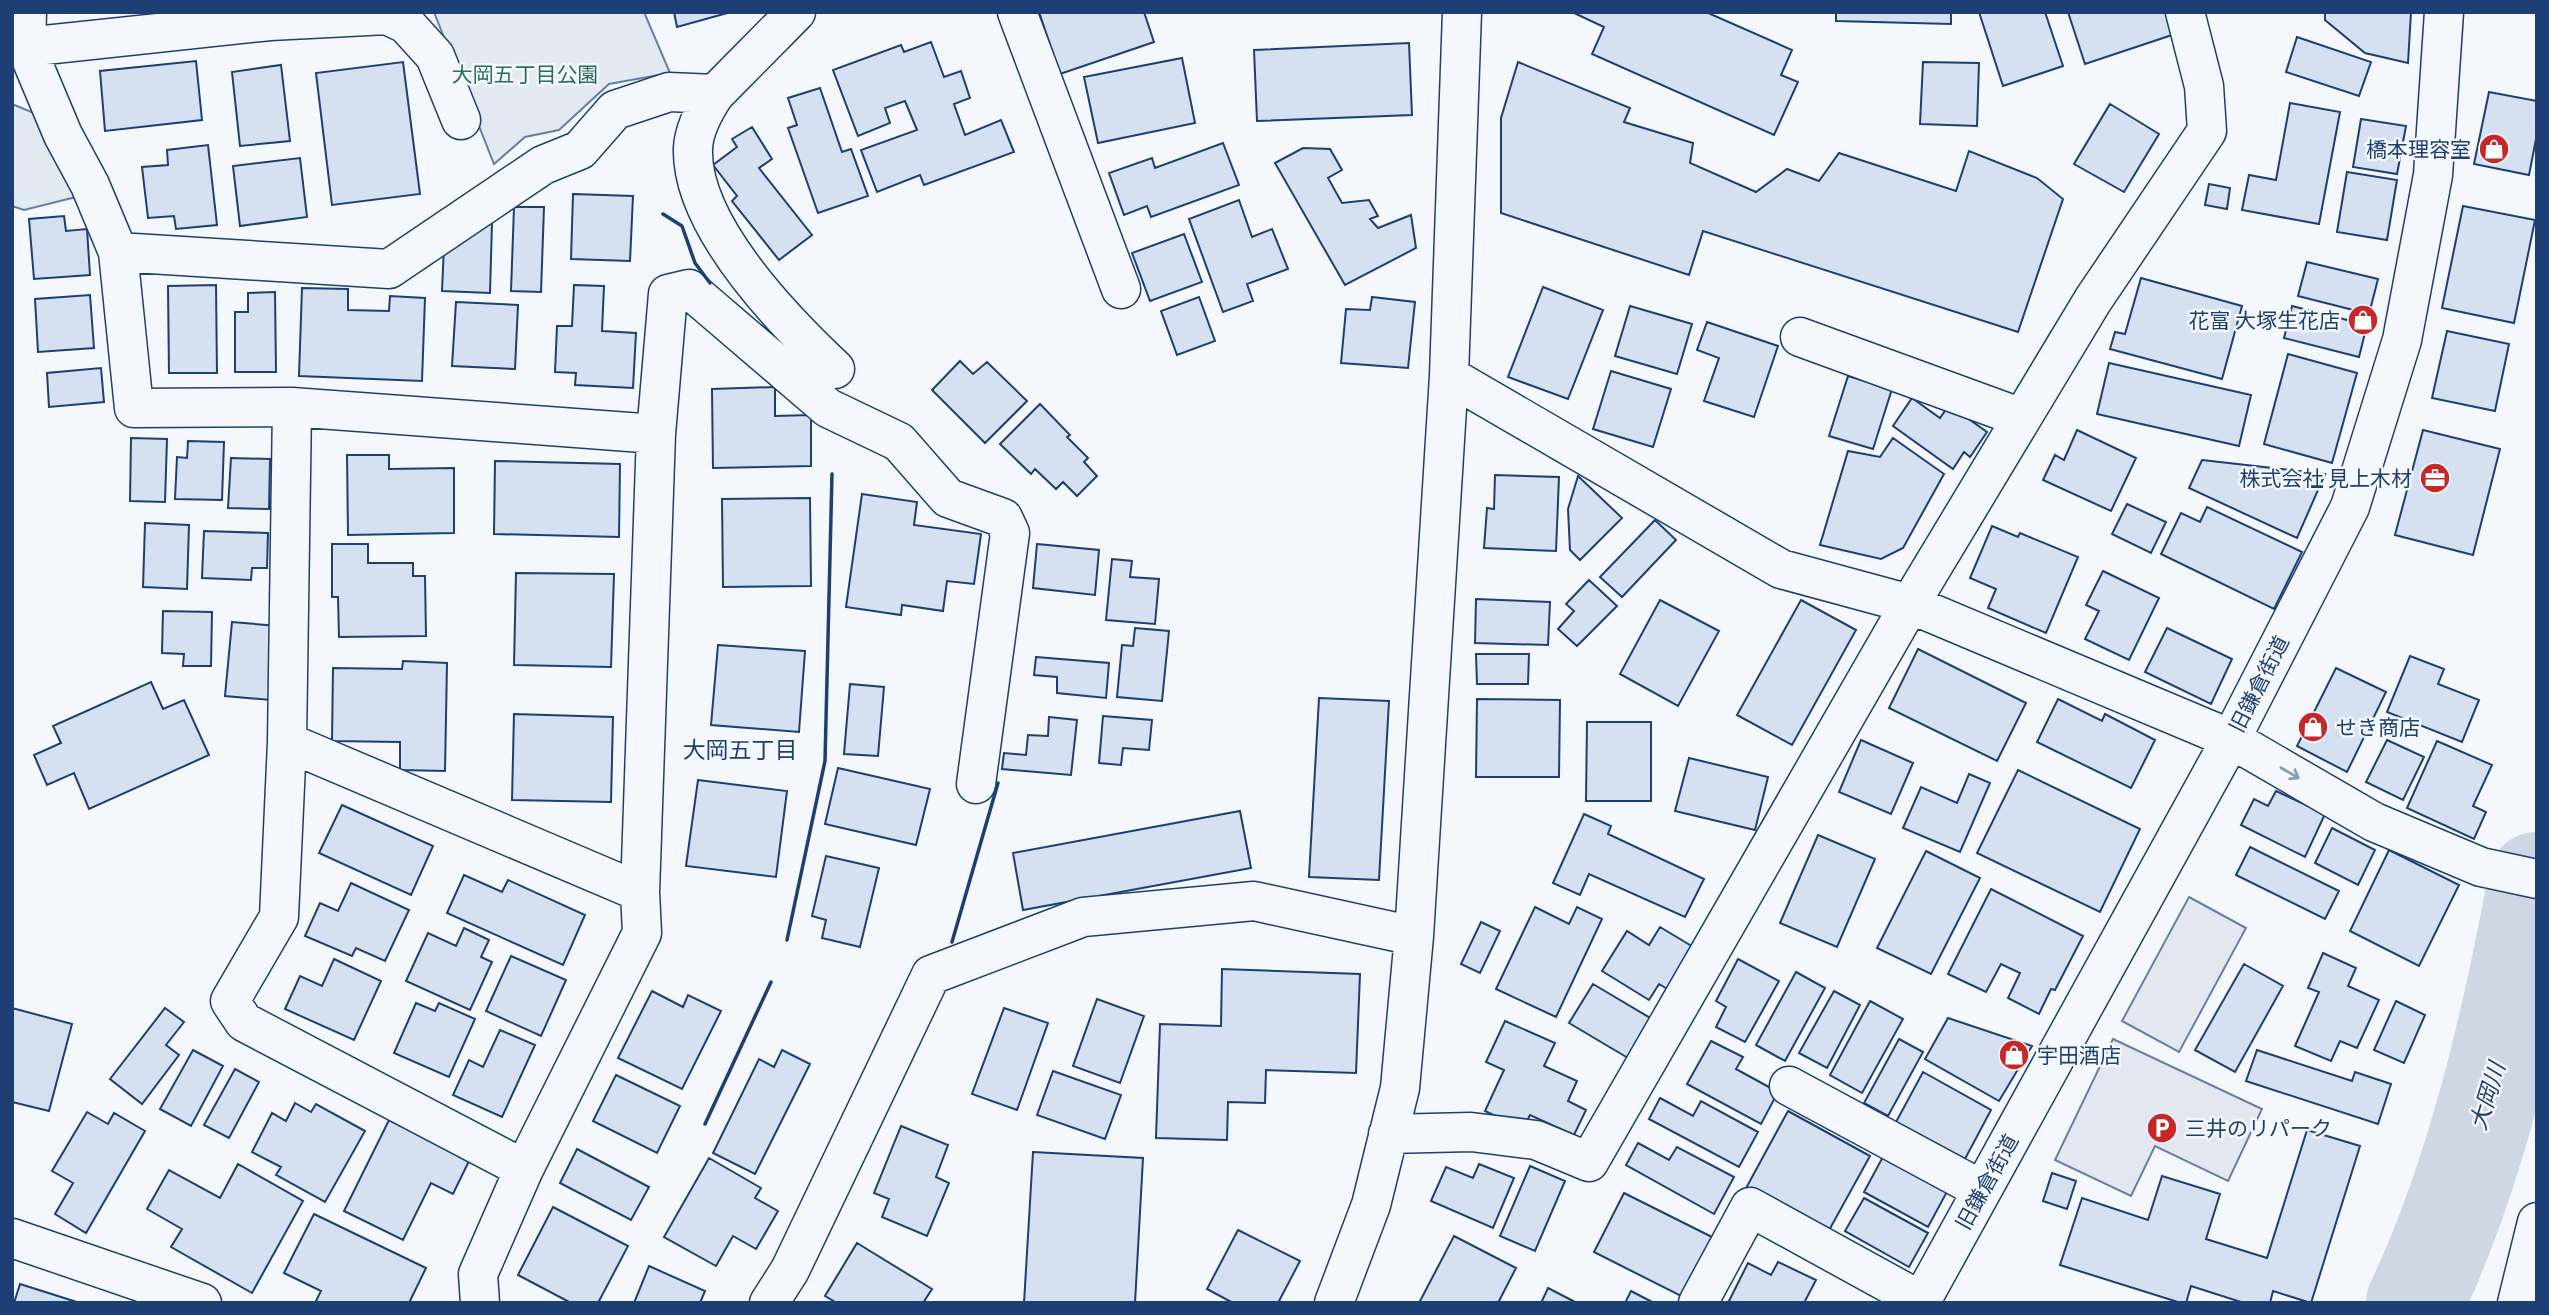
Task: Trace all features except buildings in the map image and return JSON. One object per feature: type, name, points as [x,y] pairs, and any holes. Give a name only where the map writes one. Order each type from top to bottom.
[{"type":"street","points":[[796,12],[715,94],[702,113],[693,146],[696,176],[714,220],[748,276],[783,320],[835,369]]},
{"type":"street","points":[[1017,12],[1121,289]]},
{"type":"street","points":[[1334,1303],[1371,1205],[1400,1088],[1414,936],[1449,376],[1462,12]]},
{"type":"street","points":[[1388,1134],[1471,1132],[1536,1140],[1589,1162],[1910,604],[2093,300],[2207,131],[2204,86],[2185,12]]},
{"type":"street","name":"旧鎌倉街道","points":[[1921,1302],[2231,739],[2350,507],[2402,340],[2433,175],[2444,12]]},
{"type":"street","points":[[461,120],[435,56],[406,24],[387,15],[26,29],[63,135],[90,185],[118,252],[134,408],[292,407],[656,433]]},
{"type":"street","points":[[118,252],[389,269],[543,165],[580,150],[615,110],[669,92],[715,94]]},
{"type":"street","points":[[480,1303],[478,1274],[524,1169],[642,933],[640,892],[656,433],[668,294],[689,289],[828,408],[899,442],[948,498],[1003,519],[1010,533],[976,784]]},
{"type":"street","points":[[1800,337],[2022,418]]},
{"type":"street","points":[[1449,376],[1781,569],[1910,604],[2231,739],[2374,822],[2481,867],[2537,879]]},
{"type":"street","points":[[292,407],[287,743],[279,917],[230,1001],[244,1022],[524,1169]]},
{"type":"street","points":[[287,743],[640,892]]},
{"type":"street","points":[[769,1303],[790,1269],[931,975],[1083,918],[1254,901],[1414,936]]},
{"type":"street","points":[[1789,1086],[1982,1190]]},
{"type":"street","points":[[1698,1303],[1750,1207],[1921,1302]]},
{"type":"street","points":[[2517,1303],[2537,1222]]},
{"type":"street","points":[[12,1238],[202,1303]]},
{"type":"green space","name":"大岡五丁目公園","points":[[434,12],[644,12],[670,73],[609,84],[559,130],[525,137],[494,164]]},
{"type":"green space","points":[[12,104],[34,113],[76,197],[24,210],[12,206]]},
{"type":"shaded area","points":[[2189,897],[2246,928],[2179,1052],[2122,1021]]},
{"type":"shaded area","name":"三井のリパーク","points":[[2113,1039],[2262,1109],[2228,1181],[2155,1146],[2131,1196],[2055,1160]]},
{"type":"waterway","name":"大岡川","points":[[2415,1303],[2437,1254],[2474,1150],[2516,988],[2537,881]]},
{"type":"wall","points":[[663,214],[682,226],[695,263],[710,283]]},
{"type":"wall","points":[[787,940],[825,761],[832,474]]},
{"type":"wall","points":[[952,942],[998,783]]},
{"type":"wall","points":[[705,1124],[771,982]]},
{"type":"place","name":"橋本理容室","points":[[2494,149]]},
{"type":"place","name":"花富 大塚生花店","points":[[2363,320]]},
{"type":"place","name":"株式会社 見上木材","points":[[2435,478]]},
{"type":"place","name":"せき商店","points":[[2313,727]]},
{"type":"place","name":"宇田酒店","points":[[2014,1055]]},
{"type":"place","name":"三井のリパーク","points":[[2162,1128]]},
{"type":"district","name":"大岡五丁目","points":[[740,749]]}]
